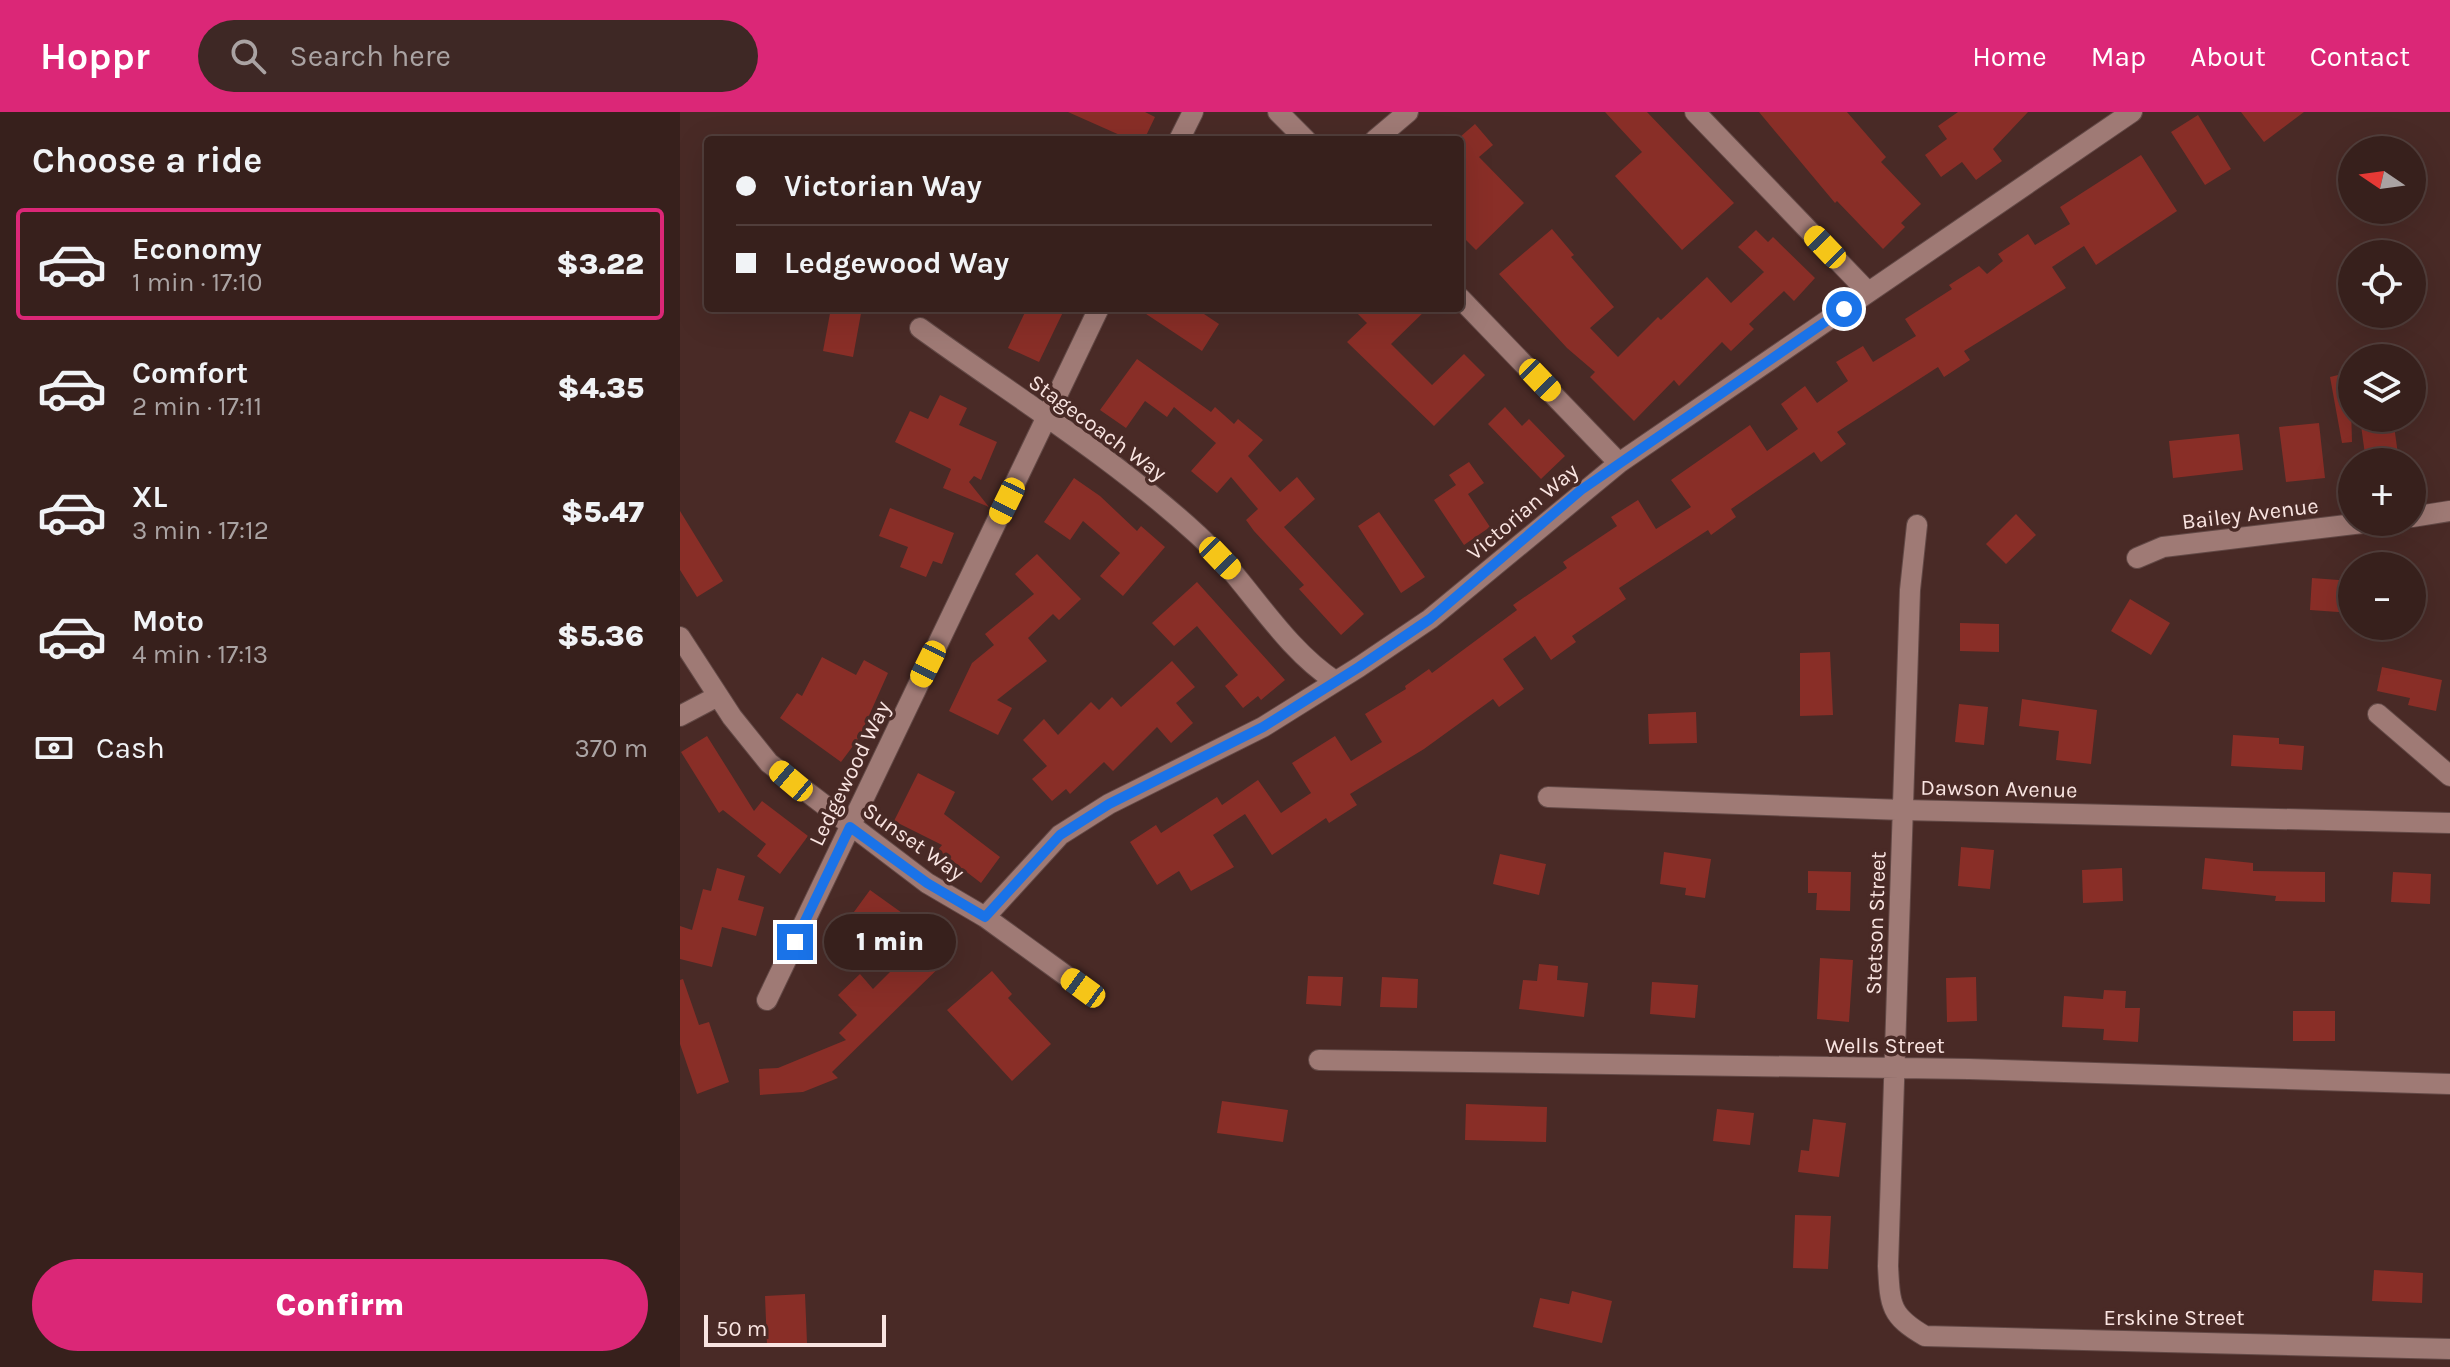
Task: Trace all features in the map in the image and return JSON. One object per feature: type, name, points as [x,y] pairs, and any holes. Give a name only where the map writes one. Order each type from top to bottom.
[{"type":"street","points":[[1181,136],[1193,112]]},
{"type":"street","points":[[1278,112],[1302,136]]},
{"type":"street","points":[[1380,136],[1408,112]]},
{"type":"street","points":[[1695,112],[1868,292]]},
{"type":"street","name":"Victorian Way","points":[[985,917],[1060,835],[1109,804],[1263,727],[1430,619],[1581,490],[2119,116]]},
{"type":"street","points":[[1464,302],[1619,463]]},
{"type":"street","name":"Ledgewood Way","points":[[767,1000],[1097,312]]},
{"type":"street","name":"Stagecoach Way","points":[[920,328],[1135,479],[1201,538],[1310,665],[1335,681]]},
{"type":"street","points":[[2426,515],[2450,511]]},
{"type":"street","name":"Stetson Street","points":[[1900,1322],[1889,1295],[1888,1266],[1910,590],[1917,525]]},
{"type":"street","name":"Bailey Avenue","points":[[2137,558],[2163,547],[2338,526]]},
{"type":"street","name":"Sunset Way","points":[[680,637],[718,696],[769,763],[927,883],[985,917],[1083,988]]},
{"type":"street","points":[[680,716],[718,696]]},
{"type":"street","points":[[2378,714],[2450,776]]},
{"type":"street","name":"Dawson Avenue","points":[[1548,797],[1903,810],[2450,823]]},
{"type":"street","name":"Wells Street","points":[[1319,1060],[1969,1069],[2450,1084]]},
{"type":"street","name":"Erskine Street","points":[[1900,1322],[1925,1336],[2450,1349]]},
{"type":"building","points":[[1068,112],[1145,112],[1155,117],[1146,136],[1122,136]]},
{"type":"building","points":[[1605,112],[1647,112],[1734,203],[1682,250],[1615,176],[1642,152]]},
{"type":"building","points":[[1759,112],[1847,112],[1886,157],[1881,162],[1921,204],[1901,223],[1905,227],[1883,249],[1837,201],[1835,203]]},
{"type":"building","points":[[1958,112],[2028,112],[1993,149],[2002,161],[1976,180],[1962,162],[1941,177],[1925,155],[1947,139],[1938,126]]},
{"type":"building","points":[[2241,112],[2304,112],[2264,142]]},
{"type":"building","points":[[2198,115],[2231,169],[2205,185],[2171,132]]},
{"type":"building","points":[[1475,124],[1493,145],[1479,157],[1524,203],[1476,250],[1464,238],[1464,136],[1461,136]]},
{"type":"building","points":[[2141,155],[2177,211],[2096,265],[2084,246],[2052,267],[2066,288],[1964,351],[1970,360],[1944,377],[1938,367],[1837,432],[1846,444],[1821,462],[1814,452],[1731,509],[1736,517],[1711,535],[1708,530],[1619,588],[1626,599],[1572,636],[1576,642],[1551,660],[1535,636],[1503,659],[1524,689],[1499,707],[1493,699],[1424,749],[1350,794],[1357,805],[1329,823],[1326,818],[1272,855],[1245,814],[1213,835],[1234,867],[1191,891],[1179,871],[1157,885],[1130,842],[1156,825],[1161,833],[1217,797],[1222,805],[1258,780],[1281,813],[1311,793],[1292,763],[1335,736],[1351,761],[1382,742],[1365,714],[1406,689],[1405,686],[1429,669],[1432,673],[1517,610],[1513,605],[1567,568],[1563,562],[1617,526],[1611,517],[1638,500],[1656,529],[1691,507],[1671,480],[1750,425],[1767,451],[1798,429],[1781,404],[1805,386],[1817,403],[1848,381],[1836,362],[1863,346],[1873,362],[1916,336],[1905,319],[1952,289],[1949,285],[1979,266],[1987,274],[2003,261],[1998,254],[2028,234],[2035,245],[2070,224],[2060,207]]},
{"type":"building","points":[[1552,229],[1574,255],[1571,257],[1614,307],[1590,328],[1618,357],[1658,317],[1661,320],[1707,277],[1731,303],[1764,272],[1738,247],[1756,230],[1768,242],[1773,237],[1815,278],[1794,301],[1784,291],[1749,324],[1754,329],[1731,351],[1722,342],[1679,386],[1674,380],[1634,421],[1590,377],[1595,372],[1567,348],[1499,274]]},
{"type":"building","points":[[830,312],[861,312],[853,357],[823,351]]},
{"type":"building","points":[[1025,312],[1063,312],[1039,362],[1008,348]]},
{"type":"building","points":[[1143,312],[1201,312],[1219,324],[1202,351]]},
{"type":"building","points":[[1356,312],[1424,312],[1391,344],[1432,385],[1464,354],[1485,375],[1434,426],[1347,342],[1367,323]]},
{"type":"building","points":[[1137,359],[1211,412],[1215,407],[1234,424],[1238,419],[1263,440],[1248,456],[1280,492],[1297,477],[1315,499],[1284,527],[1364,614],[1341,635],[1299,589],[1304,585],[1246,520],[1258,509],[1231,477],[1217,493],[1191,471],[1216,443],[1174,407],[1167,417],[1145,401],[1126,428],[1100,410]]},
{"type":"building","points":[[2338,375],[2338,421],[2330,377]]},
{"type":"building","points":[[940,395],[967,408],[959,425],[997,442],[981,480],[974,476],[969,482],[989,507],[943,488],[951,469],[895,442],[910,411],[928,419]]},
{"type":"building","points":[[1505,407],[1522,426],[1529,419],[1565,456],[1541,479],[1488,424]]},
{"type":"building","points":[[2319,423],[2325,478],[2286,482],[2279,427]]},
{"type":"building","points":[[2340,432],[2352,432],[2352,442],[2342,443]]},
{"type":"building","points":[[2362,432],[2395,432],[2397,448],[2364,448]]},
{"type":"building","points":[[2239,434],[2243,470],[2173,478],[2169,441]]},
{"type":"building","points":[[1469,462],[1484,483],[1468,494],[1490,527],[1464,545],[1434,500],[1456,485],[1449,475]]},
{"type":"building","points":[[1074,478],[1100,496],[1137,531],[1141,526],[1165,547],[1123,596],[1100,576],[1120,553],[1083,521],[1070,540],[1044,522]]},
{"type":"building","points":[[890,508],[954,533],[942,564],[933,561],[926,577],[900,567],[908,547],[879,536]]},
{"type":"building","points":[[680,511],[723,581],[697,597],[680,570]]},
{"type":"building","points":[[1379,512],[1425,577],[1401,593],[1358,526]]},
{"type":"building","points":[[2016,514],[2036,535],[2006,564],[1986,544]]},
{"type":"building","points":[[1037,554],[1081,599],[1059,620],[1053,614],[1028,638],[1047,661],[997,700],[1012,708],[998,735],[949,711],[972,663],[994,645],[985,634],[1034,594],[1015,574]]},
{"type":"building","points":[[2312,578],[2338,580],[2338,612],[2310,610]]},
{"type":"building","points":[[1197,582],[1285,680],[1261,700],[1258,696],[1243,708],[1225,686],[1238,675],[1197,626],[1174,646],[1152,623]]},
{"type":"building","points":[[2130,599],[2170,623],[2151,655],[2111,631]]},
{"type":"building","points":[[1960,623],[1999,624],[1999,652],[1960,651]]},
{"type":"building","points":[[1830,652],[1833,715],[1800,716],[1800,653]]},
{"type":"building","points":[[822,657],[856,675],[864,660],[888,673],[859,738],[841,762],[780,718],[797,693],[802,696]]},
{"type":"building","points":[[1172,661],[1195,687],[1176,703],[1193,723],[1171,743],[1157,727],[1113,771],[1104,762],[1070,794],[1066,789],[1052,801],[1032,779],[1047,766],[1023,740],[1044,719],[1058,735],[1091,702],[1099,710],[1112,697],[1121,707]]},
{"type":"building","points":[[2382,667],[2442,680],[2436,711],[2408,705],[2410,698],[2377,691]]},
{"type":"building","points":[[2022,699],[2097,710],[2091,764],[2056,760],[2059,731],[2019,726]]},
{"type":"building","points":[[1959,704],[1988,707],[1984,745],[1955,742]]},
{"type":"building","points":[[1696,712],[1697,743],[1649,744],[1648,714]]},
{"type":"building","points":[[2233,735],[2279,738],[2279,744],[2304,746],[2302,770],[2231,766]]},
{"type":"building","points":[[707,736],[754,811],[762,801],[808,836],[780,874],[757,856],[766,844],[723,810],[719,813],[681,752]]},
{"type":"building","points":[[918,773],[955,792],[944,814],[1000,857],[981,883],[938,850],[942,845],[894,821]]},
{"type":"building","points":[[1961,847],[1994,850],[1990,889],[1958,886]]},
{"type":"building","points":[[1664,852],[1711,859],[1705,898],[1685,895],[1686,888],[1660,884]]},
{"type":"building","points":[[1500,854],[1546,864],[1539,895],[1493,884]]},
{"type":"building","points":[[2205,858],[2253,863],[2253,871],[2325,872],[2325,902],[2275,901],[2276,896],[2202,889]]},
{"type":"building","points":[[717,868],[745,876],[738,900],[764,907],[756,936],[722,927],[712,967],[680,959],[680,926],[692,930],[703,889],[711,891]]},
{"type":"building","points":[[2122,868],[2123,901],[2083,903],[2082,870]]},
{"type":"building","points":[[1808,871],[1851,872],[1850,911],[1816,910],[1817,893],[1808,893]]},
{"type":"building","points":[[2393,872],[2431,874],[2430,904],[2391,902]]},
{"type":"building","points":[[870,890],[930,933],[932,930],[954,953],[832,1072],[838,1078],[803,1092],[760,1095],[759,1069],[778,1068],[846,1040],[839,1033],[857,1015],[838,995],[860,974],[873,989],[906,956],[851,916]]},
{"type":"building","points":[[1820,958],[1853,960],[1849,1022],[1817,1019]]},
{"type":"building","points":[[1539,964],[1558,966],[1557,980],[1588,983],[1584,1017],[1519,1009],[1523,980],[1537,981]]},
{"type":"building","points":[[992,971],[1012,994],[1008,998],[1051,1044],[1012,1081],[947,1010]]},
{"type":"building","points":[[1308,976],[1343,977],[1341,1006],[1306,1004]]},
{"type":"building","points":[[1382,977],[1418,979],[1417,1008],[1380,1007]]},
{"type":"building","points":[[1976,977],[1977,1021],[1947,1022],[1946,978]]},
{"type":"building","points":[[683,979],[699,1025],[709,1022],[729,1082],[697,1094],[680,1044],[680,980]]},
{"type":"building","points":[[1652,982],[1698,985],[1695,1018],[1650,1014]]},
{"type":"building","points":[[2104,990],[2126,991],[2125,1008],[2140,1008],[2138,1042],[2103,1040],[2104,1029],[2062,1027],[2064,996],[2103,999]]},
{"type":"building","points":[[2293,1011],[2335,1011],[2335,1041],[2293,1041]]},
{"type":"building","points":[[1222,1101],[1288,1110],[1283,1142],[1217,1133]]},
{"type":"building","points":[[1466,1104],[1547,1107],[1546,1142],[1465,1140]]},
{"type":"building","points":[[1717,1109],[1754,1113],[1750,1145],[1713,1141]]},
{"type":"building","points":[[1813,1119],[1846,1123],[1839,1177],[1798,1172],[1801,1150],[1809,1151]]},
{"type":"building","points":[[1795,1215],[1831,1216],[1828,1269],[1793,1268]]},
{"type":"building","points":[[2374,1270],[2423,1273],[2422,1303],[2372,1301]]},
{"type":"building","points":[[1572,1291],[1612,1301],[1602,1343],[1533,1327],[1540,1298],[1569,1304]]},
{"type":"building","points":[[805,1294],[807,1343],[767,1345],[765,1296]]},
{"type":"route","points":[[795,942],[850,827],[927,883],[985,917],[1019,876],[1060,835],[1109,804],[1263,727],[1359,667],[1430,619],[1497,565],[1581,490],[1844,309]]}]
